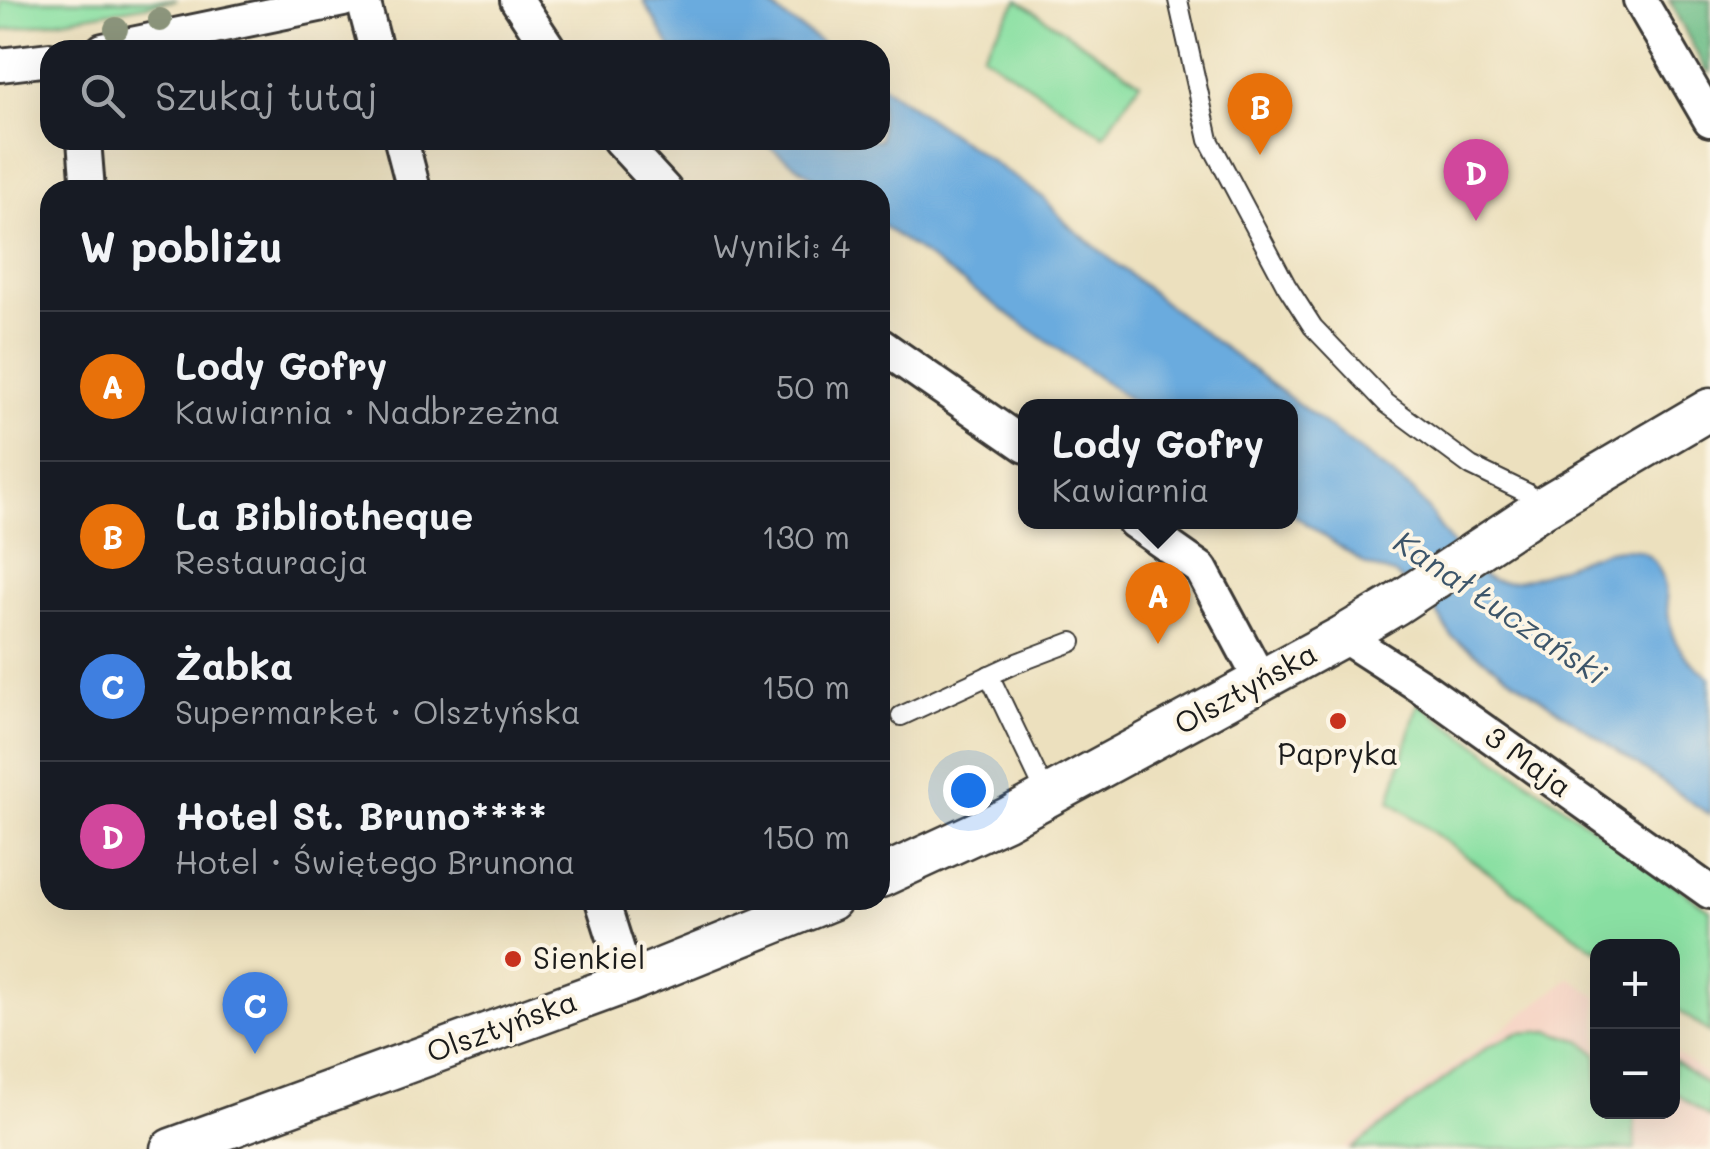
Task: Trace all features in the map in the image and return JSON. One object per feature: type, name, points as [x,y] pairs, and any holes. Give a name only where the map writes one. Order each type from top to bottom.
[{"type":"street","points":[[150,40],[344,0]]},
{"type":"street","points":[[363,0],[373,40]]},
{"type":"street","points":[[517,0],[543,40]]},
{"type":"street","points":[[1640,0],[1710,120]]},
{"type":"street","points":[[0,65],[40,59]]},
{"type":"street","points":[[85,150],[87,180]]},
{"type":"street","points":[[404,150],[411,180]]},
{"type":"street","points":[[628,150],[656,180]]},
{"type":"street","points":[[890,352],[1018,440]]},
{"type":"street","name":"Olsztyńska","points":[[890,872],[1006,819],[1342,636],[1523,520],[1710,409]]},
{"type":"street","points":[[1144,529],[1202,568],[1261,681]]},
{"type":"street","name":"3 Maja","points":[[1342,636],[1419,685],[1710,892]]},
{"type":"street","points":[[605,910],[628,982]]},
{"type":"street","name":"Olsztyńska","points":[[172,1149],[217,1141],[806,910]]},
{"type":"lane","points":[[1178,0],[1209,140],[1286,285],[1313,327],[1386,403],[1472,466],[1528,493],[1523,520]]},
{"type":"lane","points":[[901,716],[1072,642]]},
{"type":"lane","points":[[989,675],[1047,796]]},
{"type":"shaded area","points":[[1571,978],[1590,992],[1590,1119],[1680,1119],[1680,1056],[1710,1078],[1710,1149],[1342,1149]]},
{"type":"green space","points":[[0,0],[177,0],[0,31]]},
{"type":"green space","points":[[1018,0],[1140,82],[1104,135],[982,54]]},
{"type":"green space","points":[[1669,0],[1710,0],[1710,73],[1705,69]]},
{"type":"green space","points":[[1418,703],[1710,910],[1710,1033],[1680,1011],[1680,939],[1590,939],[1590,946],[1390,801]]},
{"type":"green space","points":[[1550,1031],[1590,1048],[1590,1119],[1634,1119],[1635,1149],[1351,1149],[1489,1046],[1518,1033]]},
{"type":"green space","points":[[1680,1065],[1710,1087],[1710,1118],[1680,1096]]},
{"type":"water","points":[[643,0],[765,0],[818,40],[666,40]]},
{"type":"water","points":[[890,91],[1044,198],[1067,224],[1292,399],[1129,399],[890,231],[890,180],[817,180],[774,150],[890,150]]},
{"type":"water","name":"Kanał Łuczański","points":[[1298,404],[1413,491],[1461,555],[1481,574],[1498,581],[1518,581],[1606,551],[1626,549],[1644,553],[1653,560],[1664,581],[1674,638],[1689,660],[1710,677],[1710,815],[1452,637],[1432,605],[1394,574],[1366,565],[1298,518]]},
{"type":"place","name":"La Bibliotheque","points":[[1260,155]]},
{"type":"place","name":"Hotel St. Bruno****","points":[[1476,221]]},
{"type":"place","name":"Lody Gofry","points":[[1158,644]]},
{"type":"place","name":"Papryka","points":[[1338,721]]},
{"type":"place","name":"Sienkiel","points":[[513,959]]},
{"type":"place","name":"Żabka","points":[[255,1054]]}]
